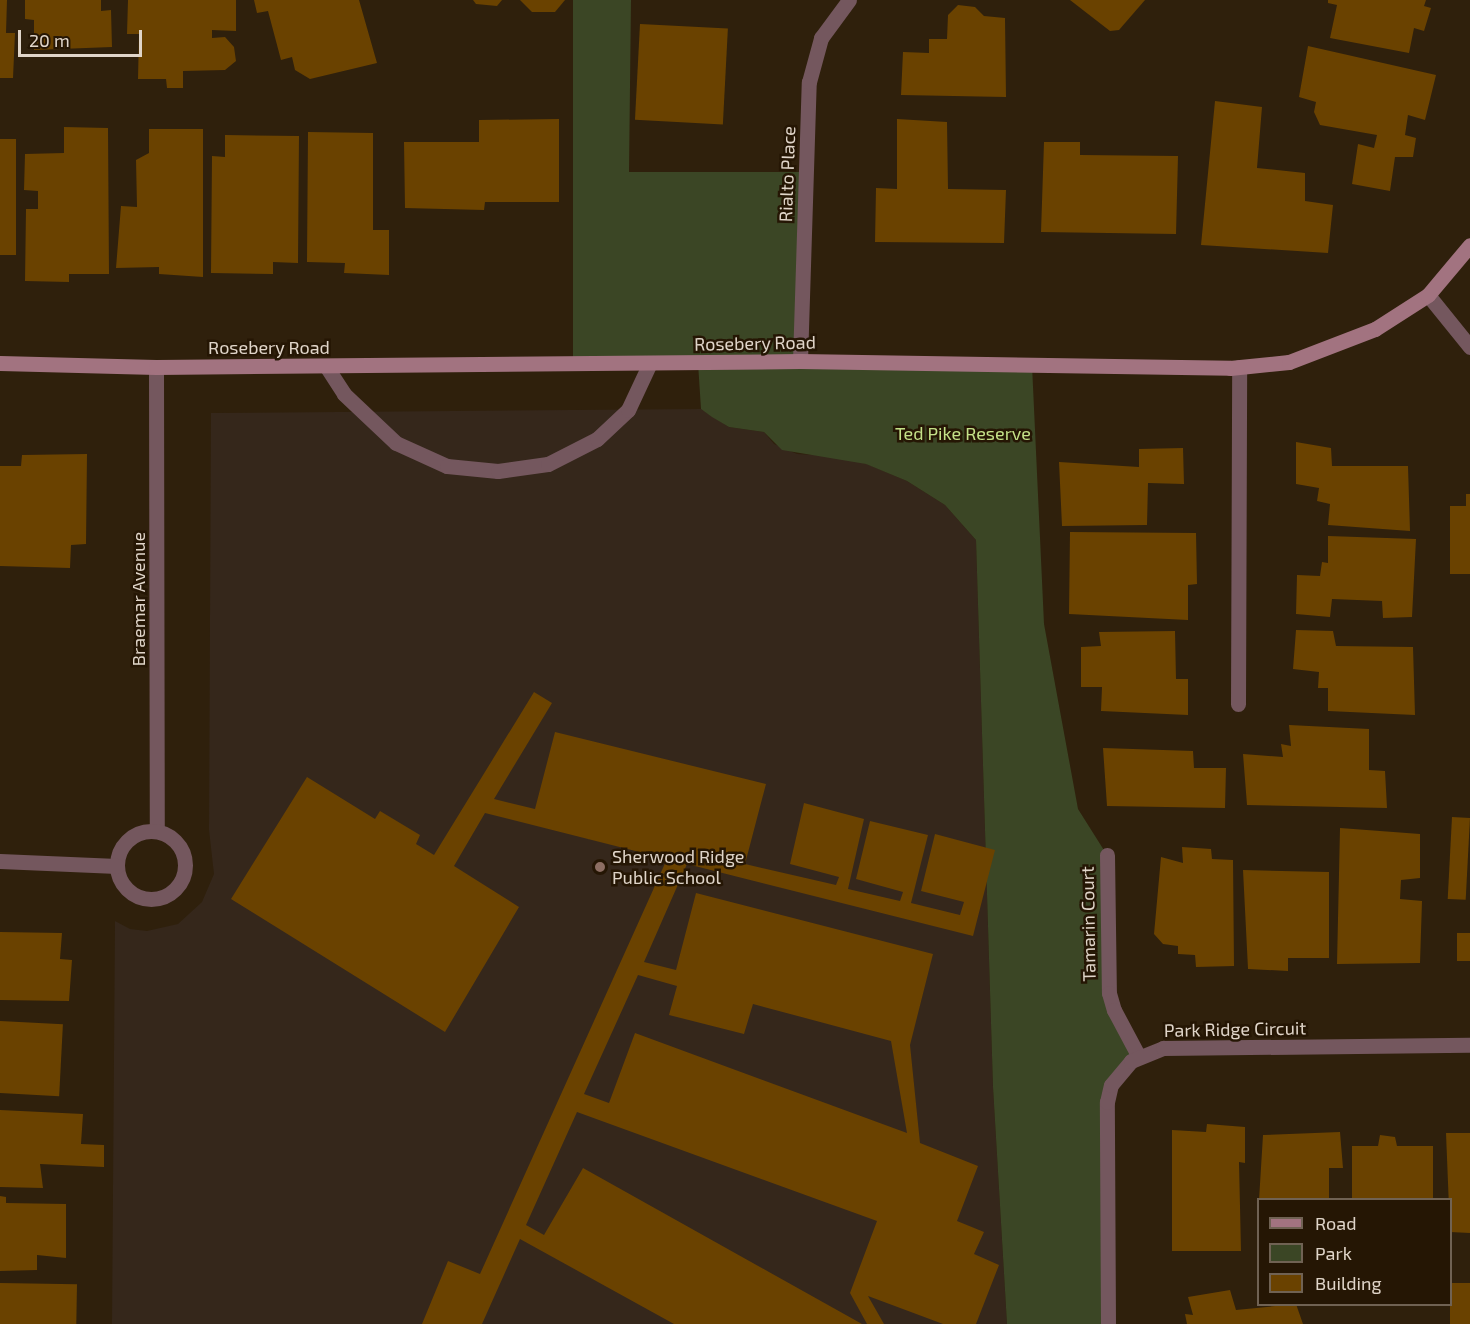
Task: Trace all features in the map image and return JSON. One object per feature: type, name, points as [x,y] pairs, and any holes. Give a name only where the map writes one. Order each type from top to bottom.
[{"type":"street","name":"Rialto Place","points":[[800,361],[809,82],[821,38],[849,0]]},
{"type":"street","name":"Rosebery Road","points":[[0,363],[156,367],[800,361],[1239,367],[1289,362],[1328,349],[1375,329],[1428,295],[1470,245]]},
{"type":"street","points":[[1428,295],[1470,347]]},
{"type":"street","points":[[326,366],[344,394],[396,443],[447,466],[498,471],[548,464],[597,439],[628,410],[650,363]]},
{"type":"street","name":"Braemar Avenue","points":[[156,367],[157,831]]},
{"type":"street","points":[[1238,704],[1239,367]]},
{"type":"street","points":[[145,831],[157,831],[176,842],[185,861],[185,872],[174,891],[154,899],[143,898],[124,886],[117,866],[124,843],[145,831]]},
{"type":"street","name":"Tamarin Court","points":[[1107,855],[1109,993],[1117,1018],[1139,1057]]},
{"type":"street","points":[[0,861],[117,866]]},
{"type":"street","name":"Park Ridge Circuit","points":[[1108,1324],[1107,1102],[1111,1085],[1121,1070],[1139,1057],[1163,1048],[1470,1046]]},
{"type":"shaded area","name":"Sherwood Ridge Public School","points":[[701,409],[729,427],[764,432],[774,444],[797,454],[831,456],[867,464],[907,481],[945,505],[976,540],[993,1087],[1007,1324],[112,1324],[115,921],[130,929],[147,931],[178,924],[202,902],[214,874],[209,830],[211,413]]},
{"type":"green space","name":"Ted Pike Reserve","points":[[573,0],[631,0],[629,172],[806,172],[800,361],[1032,365],[1044,624],[1078,809],[1107,855],[1107,976],[1139,1057],[1111,1085],[1108,1324],[1007,1324],[993,1087],[976,540],[945,505],[907,481],[866,464],[782,450],[764,432],[729,427],[712,417],[701,409],[698,363],[573,364]]},
{"type":"building","points":[[0,0],[7,0],[6,33],[15,33],[13,78],[0,78]]},
{"type":"building","points":[[25,0],[101,0],[101,11],[111,10],[112,47],[34,50],[34,20],[25,19]]},
{"type":"building","points":[[128,0],[236,0],[236,31],[212,30],[212,38],[225,37],[234,47],[236,61],[225,70],[183,71],[183,88],[167,88],[166,79],[138,79],[139,34],[127,34]]},
{"type":"building","points":[[254,0],[359,0],[377,63],[310,79],[295,70],[292,57],[281,60],[268,11],[257,13]]},
{"type":"building","points":[[473,0],[502,0],[497,6],[476,4]]},
{"type":"building","points":[[520,0],[565,0],[555,12],[532,12]]},
{"type":"building","points":[[1070,0],[1145,0],[1119,30],[1110,31]]},
{"type":"building","points":[[1328,0],[1426,0],[1424,6],[1431,8],[1424,31],[1414,28],[1409,53],[1330,38],[1337,5],[1328,3]]},
{"type":"building","points":[[958,5],[975,7],[984,16],[1005,18],[1006,97],[901,95],[903,52],[929,53],[929,39],[947,39],[948,15]]},
{"type":"building","points":[[640,24],[728,29],[723,124],[635,120]]},
{"type":"building","points":[[1308,46],[1436,75],[1425,120],[1408,115],[1405,135],[1416,138],[1413,157],[1395,157],[1390,191],[1352,184],[1358,144],[1374,148],[1377,135],[1320,125],[1314,112],[1316,102],[1299,97]]},
{"type":"building","points":[[1215,101],[1262,107],[1257,168],[1305,173],[1305,201],[1333,205],[1328,253],[1201,245]]},
{"type":"building","points":[[559,119],[559,202],[485,202],[484,210],[405,208],[404,142],[479,142],[479,120]]},
{"type":"building","points":[[897,119],[947,122],[948,189],[1006,190],[1004,243],[875,242],[876,188],[897,189]]},
{"type":"building","points":[[64,127],[108,128],[109,274],[69,274],[69,282],[25,281],[26,209],[38,209],[38,191],[24,190],[25,154],[64,153]]},
{"type":"building","points":[[149,129],[203,129],[203,277],[159,274],[159,267],[116,268],[121,206],[137,207],[136,160],[149,153]]},
{"type":"building","points":[[308,132],[373,133],[373,230],[389,230],[389,275],[344,273],[345,263],[307,262]]},
{"type":"building","points":[[225,135],[299,136],[298,263],[273,262],[273,274],[211,273],[212,156],[225,157]]},
{"type":"building","points":[[0,139],[16,139],[16,255],[0,255]]},
{"type":"building","points":[[1044,142],[1080,142],[1080,155],[1178,156],[1176,234],[1041,232]]},
{"type":"building","points":[[1296,442],[1331,448],[1332,466],[1408,466],[1410,531],[1328,525],[1330,504],[1317,501],[1319,488],[1296,484]]},
{"type":"building","points":[[1183,448],[1184,484],[1148,483],[1147,525],[1062,526],[1059,462],[1139,467],[1139,449]]},
{"type":"building","points":[[87,454],[86,544],[71,545],[70,568],[0,566],[0,466],[21,466],[22,455]]},
{"type":"building","points":[[1466,494],[1470,494],[1470,574],[1450,574],[1450,506],[1466,506]]},
{"type":"building","points":[[1070,532],[1196,533],[1197,584],[1188,585],[1188,620],[1069,614]]},
{"type":"building","points":[[1328,536],[1416,539],[1412,617],[1383,618],[1382,601],[1332,599],[1330,617],[1296,614],[1297,575],[1320,576],[1322,562],[1328,563]]},
{"type":"building","points":[[1296,630],[1333,631],[1336,646],[1413,647],[1415,715],[1328,711],[1328,688],[1318,688],[1319,672],[1293,669]]},
{"type":"building","points":[[1175,631],[1176,679],[1188,679],[1188,715],[1101,711],[1102,687],[1081,687],[1081,647],[1101,646],[1099,632]]},
{"type":"building","points":[[534,692],[552,703],[494,799],[535,809],[555,732],[766,784],[745,864],[836,885],[839,877],[790,864],[804,803],[864,819],[848,889],[900,901],[903,892],[856,879],[870,821],[928,835],[911,903],[960,915],[964,902],[921,891],[935,834],[995,850],[973,936],[687,864],[644,962],[676,970],[696,893],[933,954],[910,1045],[920,1143],[978,1166],[957,1221],[984,1232],[974,1254],[999,1265],[976,1324],[943,1324],[868,1296],[884,1324],[867,1324],[850,1293],[877,1221],[577,1112],[526,1225],[544,1235],[583,1168],[862,1324],[674,1324],[520,1239],[482,1324],[422,1324],[448,1261],[480,1274],[667,859],[485,813],[454,866],[519,907],[445,1032],[231,899],[307,777],[375,819],[380,811],[420,835],[416,844],[434,855]],"holes":[[[638,975],[677,986],[669,1015],[744,1034],[753,1004],[891,1041],[907,1133],[635,1033],[609,1103],[584,1094]]]},
{"type":"building","points":[[1289,725],[1369,729],[1369,770],[1385,771],[1387,808],[1247,805],[1243,754],[1283,757],[1281,744],[1291,746]]},
{"type":"building","points":[[1103,748],[1193,751],[1194,768],[1226,768],[1225,808],[1107,806]]},
{"type":"building","points":[[1452,817],[1470,818],[1466,900],[1448,899]]},
{"type":"building","points":[[1340,828],[1420,834],[1420,878],[1401,880],[1400,899],[1422,901],[1420,963],[1337,964]]},
{"type":"building","points":[[1182,847],[1211,849],[1212,859],[1233,860],[1234,966],[1196,967],[1195,955],[1178,954],[1178,946],[1163,944],[1154,934],[1161,857],[1183,863]]},
{"type":"building","points":[[1243,870],[1329,872],[1329,958],[1288,958],[1288,971],[1248,969]]},
{"type":"building","points":[[0,932],[62,933],[60,959],[72,960],[69,1001],[0,1000]]},
{"type":"building","points":[[1457,933],[1470,933],[1470,961],[1457,961]]},
{"type":"building","points":[[0,1021],[63,1024],[59,1096],[0,1093]]},
{"type":"building","points":[[0,1110],[83,1114],[81,1144],[104,1145],[104,1167],[40,1164],[43,1188],[0,1187]]},
{"type":"building","points":[[1207,1124],[1245,1127],[1245,1163],[1239,1162],[1241,1251],[1172,1251],[1172,1130],[1206,1132]]},
{"type":"building","points":[[1340,1132],[1343,1168],[1329,1168],[1329,1198],[1259,1198],[1263,1135]]},
{"type":"building","points":[[1446,1133],[1470,1133],[1470,1233],[1452,1232],[1452,1198],[1449,1198]]},
{"type":"building","points":[[1380,1135],[1395,1137],[1397,1146],[1433,1146],[1433,1198],[1352,1198],[1352,1146],[1378,1146]]},
{"type":"building","points":[[0,1196],[6,1197],[6,1203],[66,1204],[66,1258],[37,1255],[37,1270],[0,1271]]},
{"type":"building","points":[[0,1283],[77,1284],[76,1324],[0,1324]]},
{"type":"building","points":[[1452,1283],[1470,1283],[1470,1324],[1450,1324]]},
{"type":"building","points":[[1230,1290],[1236,1310],[1297,1306],[1303,1324],[1187,1324],[1185,1314],[1193,1315],[1188,1297]]},
{"type":"place","name":"Sherwood Ridge Public School","points":[[600,867]]}]
